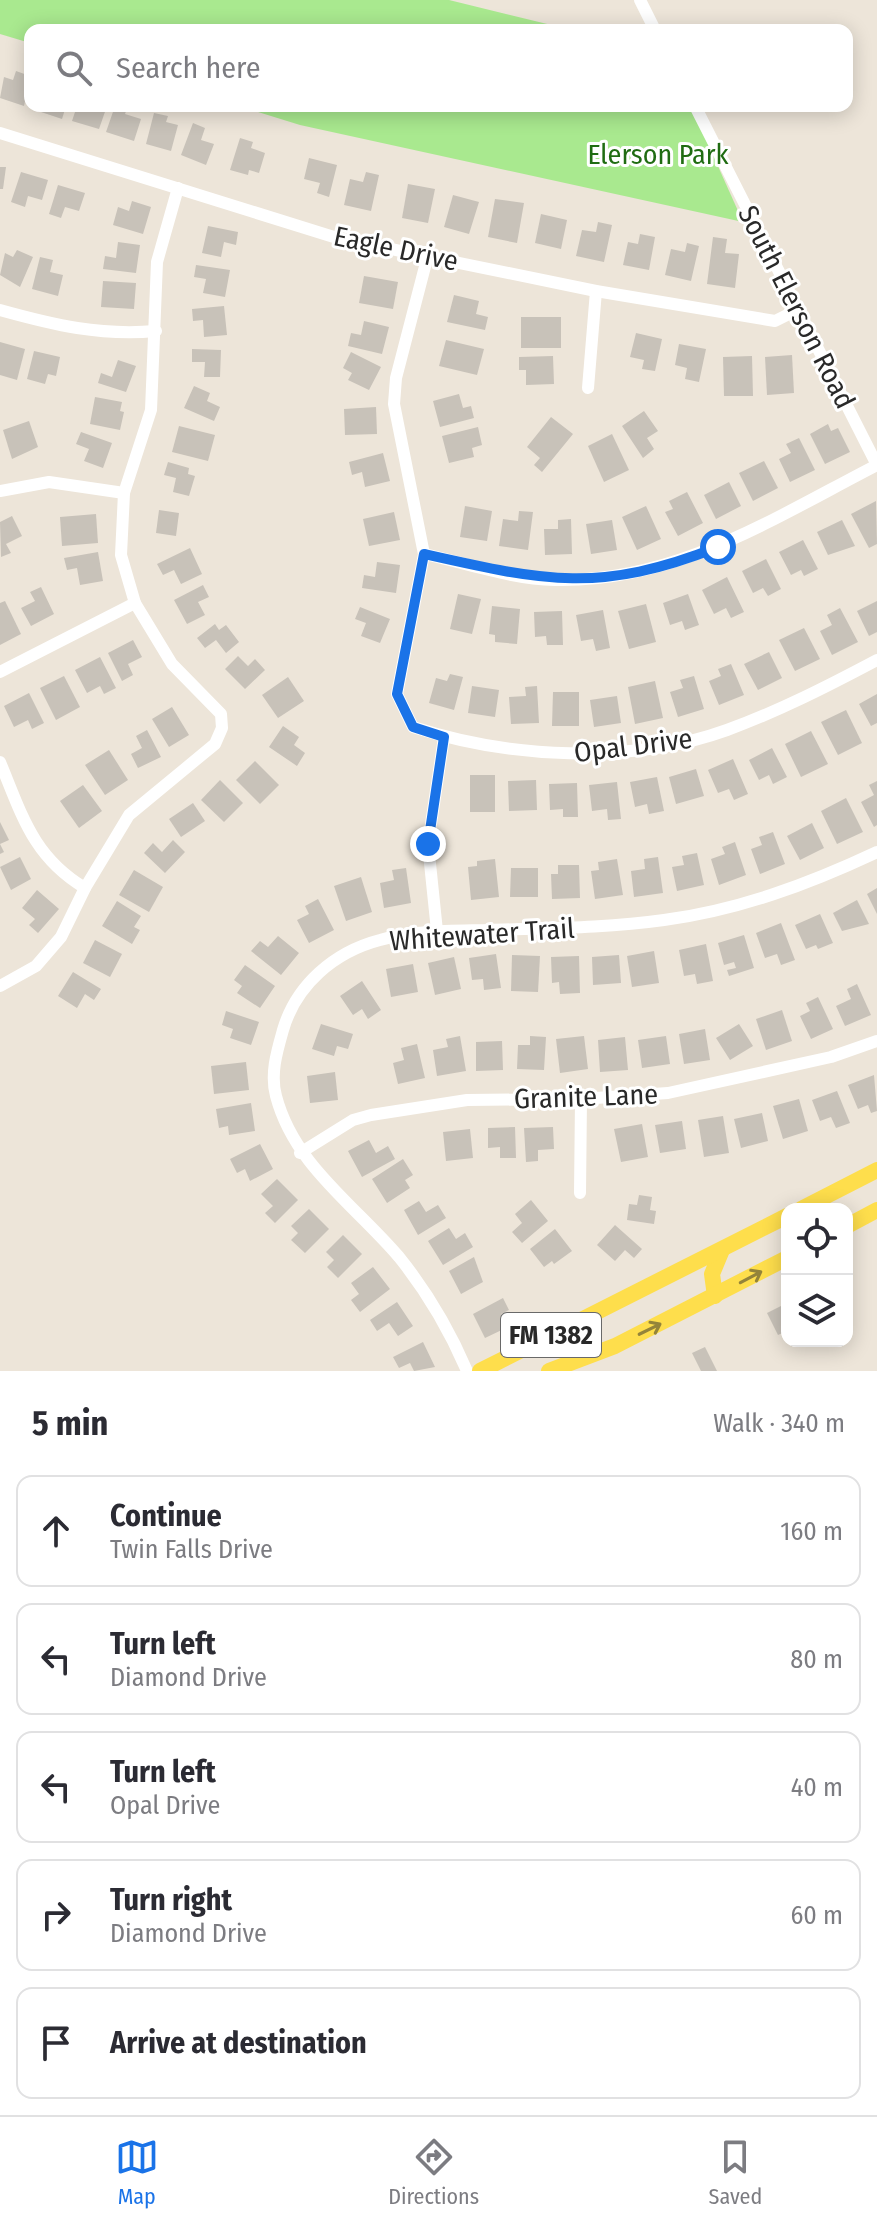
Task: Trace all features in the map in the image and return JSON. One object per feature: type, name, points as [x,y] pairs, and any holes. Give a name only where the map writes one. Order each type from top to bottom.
[{"type":"main road","points":[[813,1203],[877,1170]]},
{"type":"main road","points":[[853,1223],[877,1210]]},
{"type":"main road","name":"FM 1382","points":[[480,1371],[781,1219]]},
{"type":"main road","points":[[715,1296],[712,1274],[722,1250]]},
{"type":"main road","name":"FM 1382","points":[[549,1371],[615,1346],[781,1261]]},
{"type":"street","points":[[640,0],[652,24]]},
{"type":"street","name":"South Elerson Road","points":[[698,112],[877,465]]},
{"type":"street","name":"Eagle Drive","points":[[0,133],[337,238],[596,291],[775,321],[799,309]]},
{"type":"street","points":[[0,986],[36,966],[44,957],[61,937],[85,888],[129,815],[215,744],[222,728],[221,714],[172,664],[135,603],[121,555],[124,493],[151,410],[157,262],[178,188]]},
{"type":"street","points":[[428,255],[396,378],[394,404],[424,554],[528,577],[620,578],[675,564],[718,547],[877,465]]},
{"type":"street","points":[[588,388],[596,291]]},
{"type":"street","points":[[0,310],[70,330],[117,334],[156,331]]},
{"type":"street","points":[[0,491],[49,482],[124,493]]},
{"type":"street","name":"Opal Drive","points":[[424,554],[397,694],[413,727],[444,737],[539,754],[678,744],[724,731],[790,705],[877,660]]},
{"type":"street","points":[[0,672],[135,603]]},
{"type":"street","points":[[437,931],[428,844],[444,737]]},
{"type":"street","points":[[0,762],[38,847],[61,873],[85,888]]},
{"type":"street","name":"Whitewater Trail","points":[[467,1371],[446,1321],[399,1258],[300,1153],[275,1094],[275,1060],[290,1007],[309,980],[335,962],[379,940],[437,931],[599,927],[708,913],[810,883],[877,852]]},
{"type":"street","name":"Granite Lane","points":[[300,1153],[353,1120],[371,1115],[467,1100],[581,1099],[668,1093],[730,1082],[831,1057],[877,1041]]},
{"type":"street","points":[[580,1193],[581,1099]]},
{"type":"green space","points":[[0,0],[449,0],[547,24],[24,24],[24,41],[0,34]]},
{"type":"green space","name":"Elerson Park","points":[[258,112],[694,112],[743,222],[300,125]]},
{"type":"building","points":[[16,71],[24,74],[24,106],[0,98],[4,77],[13,80]]},
{"type":"building","points":[[41,112],[64,112],[62,119]]},
{"type":"building","points":[[75,112],[105,112],[99,129],[72,121]]},
{"type":"building","points":[[113,112],[126,112],[141,119],[134,141],[106,132]]},
{"type":"building","points":[[154,113],[168,116],[166,122],[178,125],[171,151],[146,144]]},
{"type":"building","points":[[193,123],[205,128],[201,140],[214,144],[206,165],[181,155]]},
{"type":"building","points":[[240,138],[253,142],[251,148],[265,153],[259,173],[249,170],[248,175],[230,170]]},
{"type":"building","points":[[309,158],[337,165],[329,197],[317,193],[320,183],[304,179]]},
{"type":"building","points":[[0,167],[6,167],[3,189],[0,189]]},
{"type":"building","points":[[21,172],[48,180],[42,200],[28,196],[25,207],[11,202]]},
{"type":"building","points":[[366,172],[379,175],[371,211],[344,205],[350,179],[363,182]]},
{"type":"building","points":[[408,184],[435,189],[428,223],[402,218]]},
{"type":"building","points":[[58,185],[85,193],[79,211],[65,207],[61,218],[49,214]]},
{"type":"building","points":[[453,195],[479,202],[469,234],[444,227]]},
{"type":"building","points":[[495,199],[524,203],[517,243],[488,237]]},
{"type":"building","points":[[132,201],[151,207],[143,234],[113,225],[118,207],[129,211]]},
{"type":"building","points":[[541,214],[567,220],[561,249],[535,243]]},
{"type":"building","points":[[598,222],[612,225],[604,262],[576,256],[582,230],[596,232]]},
{"type":"building","points":[[208,226],[238,232],[236,245],[224,242],[221,257],[202,253]]},
{"type":"building","points":[[640,234],[655,237],[649,270],[623,265],[628,242],[638,244]]},
{"type":"building","points":[[713,237],[727,239],[725,253],[739,254],[735,288],[707,284]]},
{"type":"building","points":[[118,242],[140,245],[136,273],[103,269],[105,256],[116,258]]},
{"type":"building","points":[[687,243],[699,246],[691,281],[665,275],[671,249],[685,252]]},
{"type":"building","points":[[17,250],[33,257],[20,287],[0,275],[5,253],[13,257]]},
{"type":"building","points":[[40,257],[53,260],[50,272],[63,275],[58,296],[32,289]]},
{"type":"building","points":[[196,265],[230,270],[225,297],[203,293],[206,279],[194,277]]},
{"type":"building","points":[[364,276],[398,282],[393,309],[359,303]]},
{"type":"building","points":[[103,281],[136,283],[134,309],[101,307]]},
{"type":"building","points":[[454,295],[479,301],[476,314],[488,317],[485,330],[447,322]]},
{"type":"building","points":[[224,306],[227,335],[204,337],[203,320],[193,321],[192,309]]},
{"type":"building","points":[[521,317],[561,317],[561,348],[521,348]]},
{"type":"building","points":[[364,321],[389,327],[382,354],[348,346],[351,333],[361,335]]},
{"type":"building","points":[[636,333],[662,339],[655,371],[642,369],[644,360],[630,357]]},
{"type":"building","points":[[446,340],[484,349],[477,375],[439,366]]},
{"type":"building","points":[[0,342],[25,349],[17,380],[0,375]]},
{"type":"building","points":[[679,344],[706,349],[699,382],[685,379],[687,368],[675,365]]},
{"type":"building","points":[[192,349],[221,350],[220,377],[204,377],[205,362],[192,362]]},
{"type":"building","points":[[34,351],[60,357],[56,376],[48,374],[45,384],[27,379]]},
{"type":"building","points":[[351,352],[381,367],[369,390],[348,380],[352,373],[343,368]]},
{"type":"building","points":[[792,355],[794,393],[767,395],[765,357]]},
{"type":"building","points":[[553,356],[554,384],[526,385],[526,370],[519,370],[519,357]]},
{"type":"building","points":[[752,356],[753,396],[724,396],[723,357]]},
{"type":"building","points":[[118,360],[136,366],[126,392],[98,383],[101,373],[112,377]]},
{"type":"building","points":[[194,386],[210,393],[207,401],[220,407],[214,421],[184,408]]},
{"type":"building","points":[[459,394],[463,408],[471,406],[474,418],[440,427],[433,401]]},
{"type":"building","points":[[95,397],[122,402],[120,411],[124,412],[120,430],[90,424]]},
{"type":"building","points":[[376,407],[377,434],[345,435],[344,409]]},
{"type":"building","points":[[644,411],[658,431],[647,438],[654,449],[643,458],[622,426]]},
{"type":"building","points":[[551,417],[573,434],[542,472],[534,465],[540,458],[527,447]]},
{"type":"building","points":[[29,421],[38,447],[12,459],[3,430]]},
{"type":"building","points":[[828,424],[831,431],[838,428],[850,452],[825,464],[810,434]]},
{"type":"building","points":[[179,426],[215,435],[208,461],[172,452]]},
{"type":"building","points":[[478,427],[482,445],[472,448],[474,457],[449,463],[442,436]]},
{"type":"building","points":[[81,432],[112,443],[103,468],[84,461],[89,449],[76,444]]},
{"type":"building","points":[[612,434],[629,470],[604,482],[588,446]]},
{"type":"building","points":[[799,438],[815,470],[790,482],[779,459],[791,453],[786,444]]},
{"type":"building","points":[[383,453],[390,481],[365,487],[362,472],[352,475],[349,462]]},
{"type":"building","points":[[764,461],[778,488],[753,501],[739,473]]},
{"type":"building","points":[[168,462],[189,468],[188,474],[195,476],[189,496],[173,492],[176,478],[164,475]]},
{"type":"building","points":[[729,482],[741,506],[716,519],[704,495]]},
{"type":"building","points":[[687,492],[703,523],[678,536],[665,512],[673,509],[669,501]]},
{"type":"building","points":[[876,501],[877,544],[869,548],[851,514]]},
{"type":"building","points":[[465,506],[492,511],[487,541],[460,537]]},
{"type":"building","points":[[646,506],[661,539],[637,550],[622,517]]},
{"type":"building","points":[[159,510],[179,513],[176,536],[156,533]]},
{"type":"building","points":[[519,511],[533,512],[528,550],[499,546],[503,519],[518,521]]},
{"type":"building","points":[[394,512],[400,540],[369,546],[363,519]]},
{"type":"building","points":[[96,514],[98,543],[62,546],[60,517]]},
{"type":"building","points":[[12,516],[22,536],[6,544],[11,553],[1,557],[0,522]]},
{"type":"building","points":[[571,519],[572,554],[545,555],[544,529],[558,529],[558,520]]},
{"type":"building","points":[[612,520],[617,550],[591,554],[586,524]]},
{"type":"building","points":[[842,520],[855,546],[828,555],[817,532]]},
{"type":"building","points":[[803,540],[818,569],[804,576],[801,570],[791,575],[779,552]]},
{"type":"building","points":[[190,548],[202,574],[181,584],[174,570],[163,575],[157,564]]},
{"type":"building","points":[[98,552],[103,581],[80,585],[77,568],[67,570],[64,558]]},
{"type":"building","points":[[766,559],[781,589],[768,596],[763,588],[753,593],[742,571]]},
{"type":"building","points":[[377,562],[400,565],[396,593],[362,588],[364,575],[375,577]]},
{"type":"building","points":[[727,577],[744,612],[731,618],[726,608],[714,614],[702,590]]},
{"type":"building","points":[[203,585],[209,597],[198,602],[205,615],[187,624],[174,600]]},
{"type":"building","points":[[41,587],[54,614],[31,626],[21,608],[35,601],[30,592]]},
{"type":"building","points":[[458,594],[481,599],[472,634],[450,629]]},
{"type":"building","points":[[688,594],[699,625],[685,630],[682,621],[670,625],[663,603]]},
{"type":"building","points":[[5,601],[21,634],[0,645],[0,603]]},
{"type":"building","points":[[877,601],[877,632],[869,636],[857,611]]},
{"type":"building","points":[[646,604],[656,642],[629,649],[618,611]]},
{"type":"building","points":[[492,606],[520,609],[517,644],[495,642],[495,635],[489,634]]},
{"type":"building","points":[[360,607],[390,619],[380,643],[361,636],[366,623],[355,619]]},
{"type":"building","points":[[840,608],[858,642],[832,655],[820,631],[832,625],[827,615]]},
{"type":"building","points":[[603,610],[610,648],[596,651],[593,639],[581,641],[576,615]]},
{"type":"building","points":[[562,611],[563,645],[547,645],[546,636],[535,637],[534,612]]},
{"type":"building","points":[[215,624],[219,630],[226,625],[239,642],[226,653],[216,640],[205,648],[197,638]]},
{"type":"building","points":[[804,628],[820,659],[795,671],[779,640]]},
{"type":"building","points":[[133,640],[142,657],[128,664],[133,675],[122,681],[108,653]]},
{"type":"building","points":[[769,652],[782,678],[758,690],[744,664]]},
{"type":"building","points":[[238,656],[248,666],[255,659],[265,670],[245,689],[225,669]]},
{"type":"building","points":[[100,657],[116,688],[104,694],[100,686],[87,693],[75,670]]},
{"type":"building","points":[[731,664],[744,695],[719,705],[709,681],[721,676],[718,669]]},
{"type":"building","points":[[450,674],[463,677],[454,710],[429,703],[436,678],[447,681]]},
{"type":"building","points":[[64,676],[80,707],[56,720],[40,688]]},
{"type":"building","points":[[694,676],[704,709],[678,717],[670,692],[683,688],[680,680]]},
{"type":"building","points":[[288,677],[304,701],[278,718],[262,695]]},
{"type":"building","points":[[655,681],[663,718],[635,724],[628,687]]},
{"type":"building","points":[[472,686],[499,690],[495,717],[468,713]]},
{"type":"building","points":[[537,686],[539,723],[511,724],[509,697],[526,696],[525,687]]},
{"type":"building","points":[[553,692],[579,692],[579,726],[552,726]]},
{"type":"building","points":[[29,693],[44,723],[32,729],[28,720],[14,727],[4,706]]},
{"type":"building","points":[[877,694],[877,723],[871,726],[859,704]]},
{"type":"building","points":[[617,696],[621,723],[594,727],[590,700]]},
{"type":"building","points":[[172,707],[189,735],[169,747],[152,719]]},
{"type":"building","points":[[846,710],[862,743],[838,755],[821,722]]},
{"type":"building","points":[[283,726],[299,737],[294,745],[305,753],[297,766],[269,747]]},
{"type":"building","points":[[147,730],[161,757],[138,768],[131,754],[142,748],[136,736]]},
{"type":"building","points":[[811,731],[828,764],[801,777],[785,744]]},
{"type":"building","points":[[772,748],[787,777],[773,784],[769,775],[759,780],[749,760]]},
{"type":"building","points":[[109,750],[128,780],[105,795],[85,765]]},
{"type":"building","points":[[733,759],[748,794],[734,800],[729,789],[718,793],[708,770]]},
{"type":"building","points":[[255,761],[279,785],[260,804],[236,780]]},
{"type":"building","points":[[696,769],[704,796],[676,804],[669,777]]},
{"type":"building","points":[[470,775],[495,775],[495,812],[470,812]]},
{"type":"building","points":[[657,777],[664,811],[649,814],[647,804],[635,807],[630,782]]},
{"type":"building","points":[[220,780],[243,803],[224,822],[201,800]]},
{"type":"building","points":[[536,780],[537,810],[509,811],[508,781]]},
{"type":"building","points":[[877,781],[877,825],[874,827],[861,802],[874,795],[869,785]]},
{"type":"building","points":[[617,782],[621,819],[608,820],[607,809],[592,811],[589,785]]},
{"type":"building","points":[[577,783],[578,817],[563,817],[563,809],[550,810],[549,784]]},
{"type":"building","points":[[83,785],[102,811],[79,828],[60,801]]},
{"type":"building","points":[[846,798],[863,832],[837,844],[821,811]]},
{"type":"building","points":[[193,803],[205,821],[181,837],[169,819]]},
{"type":"building","points":[[0,822],[9,840],[0,844]]},
{"type":"building","points":[[812,823],[824,848],[800,860],[787,836]]},
{"type":"building","points":[[773,832],[785,864],[760,874],[751,849],[762,845],[759,837]]},
{"type":"building","points":[[173,840],[185,852],[165,873],[144,853],[153,843],[162,852]]},
{"type":"building","points":[[735,842],[746,875],[719,885],[711,859],[725,854],[722,847]]},
{"type":"building","points":[[697,853],[704,885],[677,891],[672,867],[684,865],[682,856]]},
{"type":"building","points":[[20,857],[31,879],[11,890],[0,867]]},
{"type":"building","points":[[658,857],[663,893],[634,897],[631,871],[645,869],[644,859]]},
{"type":"building","points":[[495,859],[499,897],[471,900],[468,867],[477,866],[477,861]]},
{"type":"building","points":[[617,859],[623,895],[595,899],[591,871],[599,870],[598,862]]},
{"type":"building","points":[[558,865],[579,865],[580,898],[552,899],[551,874],[558,874]]},
{"type":"building","points":[[406,868],[411,903],[384,908],[380,883],[394,880],[392,870]]},
{"type":"building","points":[[511,868],[538,868],[538,897],[510,897]]},
{"type":"building","points":[[134,870],[163,887],[149,912],[119,895]]},
{"type":"building","points":[[361,877],[372,912],[346,921],[334,886]]},
{"type":"building","points":[[877,888],[877,914],[867,894]]},
{"type":"building","points":[[37,890],[59,909],[38,933],[29,925],[35,919],[22,908]]},
{"type":"building","points":[[318,899],[334,930],[309,943],[297,920],[309,914],[305,906]]},
{"type":"building","points":[[857,900],[869,924],[842,931],[833,913]]},
{"type":"building","points":[[117,901],[141,916],[134,927],[140,930],[132,944],[102,926]]},
{"type":"building","points":[[820,914],[833,943],[818,949],[816,945],[806,949],[795,925]]},
{"type":"building","points":[[781,923],[795,960],[781,965],[777,954],[765,958],[756,933]]},
{"type":"building","points":[[744,935],[754,968],[729,976],[727,970],[736,968],[734,962],[724,965],[718,943]]},
{"type":"building","points":[[278,936],[299,953],[281,975],[251,951],[260,941],[268,947]]},
{"type":"building","points":[[95,940],[122,954],[110,977],[83,963]]},
{"type":"building","points":[[706,944],[713,981],[697,984],[695,974],[684,976],[679,950]]},
{"type":"building","points":[[654,951],[659,983],[632,987],[627,956]]},
{"type":"building","points":[[496,954],[501,988],[484,990],[483,979],[472,980],[469,958]]},
{"type":"building","points":[[512,955],[540,956],[538,992],[511,991]]},
{"type":"building","points":[[619,955],[621,983],[593,985],[592,957]]},
{"type":"building","points":[[579,956],[580,993],[560,994],[559,982],[552,983],[551,957]]},
{"type":"building","points":[[454,957],[461,989],[435,995],[428,963]]},
{"type":"building","points":[[413,964],[418,992],[391,997],[386,969]]},
{"type":"building","points":[[245,965],[275,986],[260,1008],[237,993],[242,986],[234,980]]},
{"type":"building","points":[[73,972],[101,989],[94,1000],[85,994],[77,1008],[58,996]]},
{"type":"building","points":[[362,981],[381,1010],[368,1019],[362,1009],[353,1015],[340,996]]},
{"type":"building","points":[[857,984],[871,1015],[845,1026],[836,1006],[851,999],[847,989]]},
{"type":"building","points":[[818,997],[833,1029],[811,1039],[800,1016],[810,1011],[806,1003]]},
{"type":"building","points":[[782,1010],[792,1041],[766,1050],[756,1019]]},
{"type":"building","points":[[226,1011],[259,1022],[251,1045],[230,1038],[233,1029],[222,1025]]},
{"type":"building","points":[[321,1024],[353,1034],[348,1049],[337,1046],[334,1056],[312,1049]]},
{"type":"building","points":[[739,1024],[753,1046],[730,1060],[716,1038]]},
{"type":"building","points":[[705,1029],[710,1060],[684,1064],[679,1034]]},
{"type":"building","points":[[460,1036],[466,1071],[437,1076],[433,1050],[448,1047],[446,1039]]},
{"type":"building","points":[[530,1036],[546,1037],[544,1070],[517,1069],[518,1045],[530,1045]]},
{"type":"building","points":[[584,1036],[588,1069],[560,1073],[556,1039]]},
{"type":"building","points":[[666,1036],[670,1064],[642,1068],[638,1040]]},
{"type":"building","points":[[625,1037],[628,1070],[600,1072],[598,1040]]},
{"type":"building","points":[[502,1041],[503,1070],[476,1071],[476,1042]]},
{"type":"building","points":[[417,1044],[425,1078],[398,1084],[393,1063],[404,1060],[401,1048]]},
{"type":"building","points":[[246,1062],[249,1090],[214,1094],[211,1066]]},
{"type":"building","points":[[335,1072],[338,1100],[310,1103],[307,1076]]},
{"type":"building","points":[[874,1075],[877,1111],[871,1113],[868,1105],[858,1109],[848,1085]]},
{"type":"building","points":[[837,1091],[850,1123],[836,1128],[831,1117],[820,1121],[812,1100]]},
{"type":"building","points":[[799,1099],[808,1131],[783,1139],[773,1106]]},
{"type":"building","points":[[251,1103],[255,1131],[229,1135],[228,1126],[219,1128],[216,1109]]},
{"type":"building","points":[[762,1113],[768,1141],[741,1148],[734,1119]]},
{"type":"building","points":[[723,1116],[729,1153],[704,1157],[698,1120]]},
{"type":"building","points":[[682,1121],[686,1149],[660,1153],[655,1125]]},
{"type":"building","points":[[642,1124],[648,1157],[621,1162],[614,1129]]},
{"type":"building","points":[[515,1127],[516,1158],[500,1158],[500,1147],[488,1148],[488,1128]]},
{"type":"building","points":[[553,1127],[554,1149],[538,1150],[538,1161],[526,1162],[524,1128]]},
{"type":"building","points":[[470,1129],[473,1158],[446,1161],[443,1132]]},
{"type":"building","points":[[369,1140],[376,1153],[388,1146],[395,1159],[362,1177],[348,1151]]},
{"type":"building","points":[[260,1144],[273,1169],[250,1181],[245,1169],[237,1173],[230,1159]]},
{"type":"building","points":[[403,1159],[413,1175],[405,1180],[410,1188],[387,1203],[372,1179]]},
{"type":"building","points":[[277,1179],[298,1200],[275,1223],[265,1213],[273,1206],[261,1194]]},
{"type":"building","points":[[639,1195],[652,1197],[650,1210],[656,1211],[654,1224],[627,1220],[629,1204],[637,1205]]},
{"type":"building","points":[[531,1200],[548,1221],[522,1243],[512,1232],[522,1223],[515,1214]]},
{"type":"building","points":[[419,1201],[426,1212],[438,1205],[446,1218],[418,1235],[404,1210]]},
{"type":"building","points":[[309,1209],[329,1229],[305,1253],[291,1240],[298,1233],[291,1226]]},
{"type":"building","points":[[615,1225],[642,1249],[634,1258],[625,1250],[615,1261],[597,1245]]},
{"type":"building","points":[[449,1228],[456,1239],[465,1233],[473,1247],[443,1265],[428,1241]]},
{"type":"building","points":[[555,1229],[572,1251],[544,1267],[530,1249]]},
{"type":"building","points":[[343,1235],[362,1254],[338,1278],[327,1267],[334,1260],[326,1252]]},
{"type":"building","points":[[474,1257],[483,1282],[461,1294],[449,1271]]},
{"type":"building","points":[[373,1267],[390,1289],[360,1312],[351,1300],[359,1294],[351,1283]]},
{"type":"building","points":[[503,1298],[509,1310],[501,1314],[508,1327],[485,1338],[473,1314]]},
{"type":"building","points":[[397,1302],[413,1326],[398,1336],[389,1323],[377,1331],[370,1320]]},
{"type":"building","points":[[781,1306],[781,1334],[778,1335],[767,1313]]},
{"type":"building","points":[[423,1342],[435,1367],[414,1371],[410,1363],[399,1368],[393,1357]]},
{"type":"building","points":[[705,1347],[717,1371],[701,1371],[692,1353]]},
{"type":"route","points":[[428,844],[444,737],[413,727],[404,714],[397,694],[424,554],[554,580],[620,578],[675,564],[718,547]]}]
